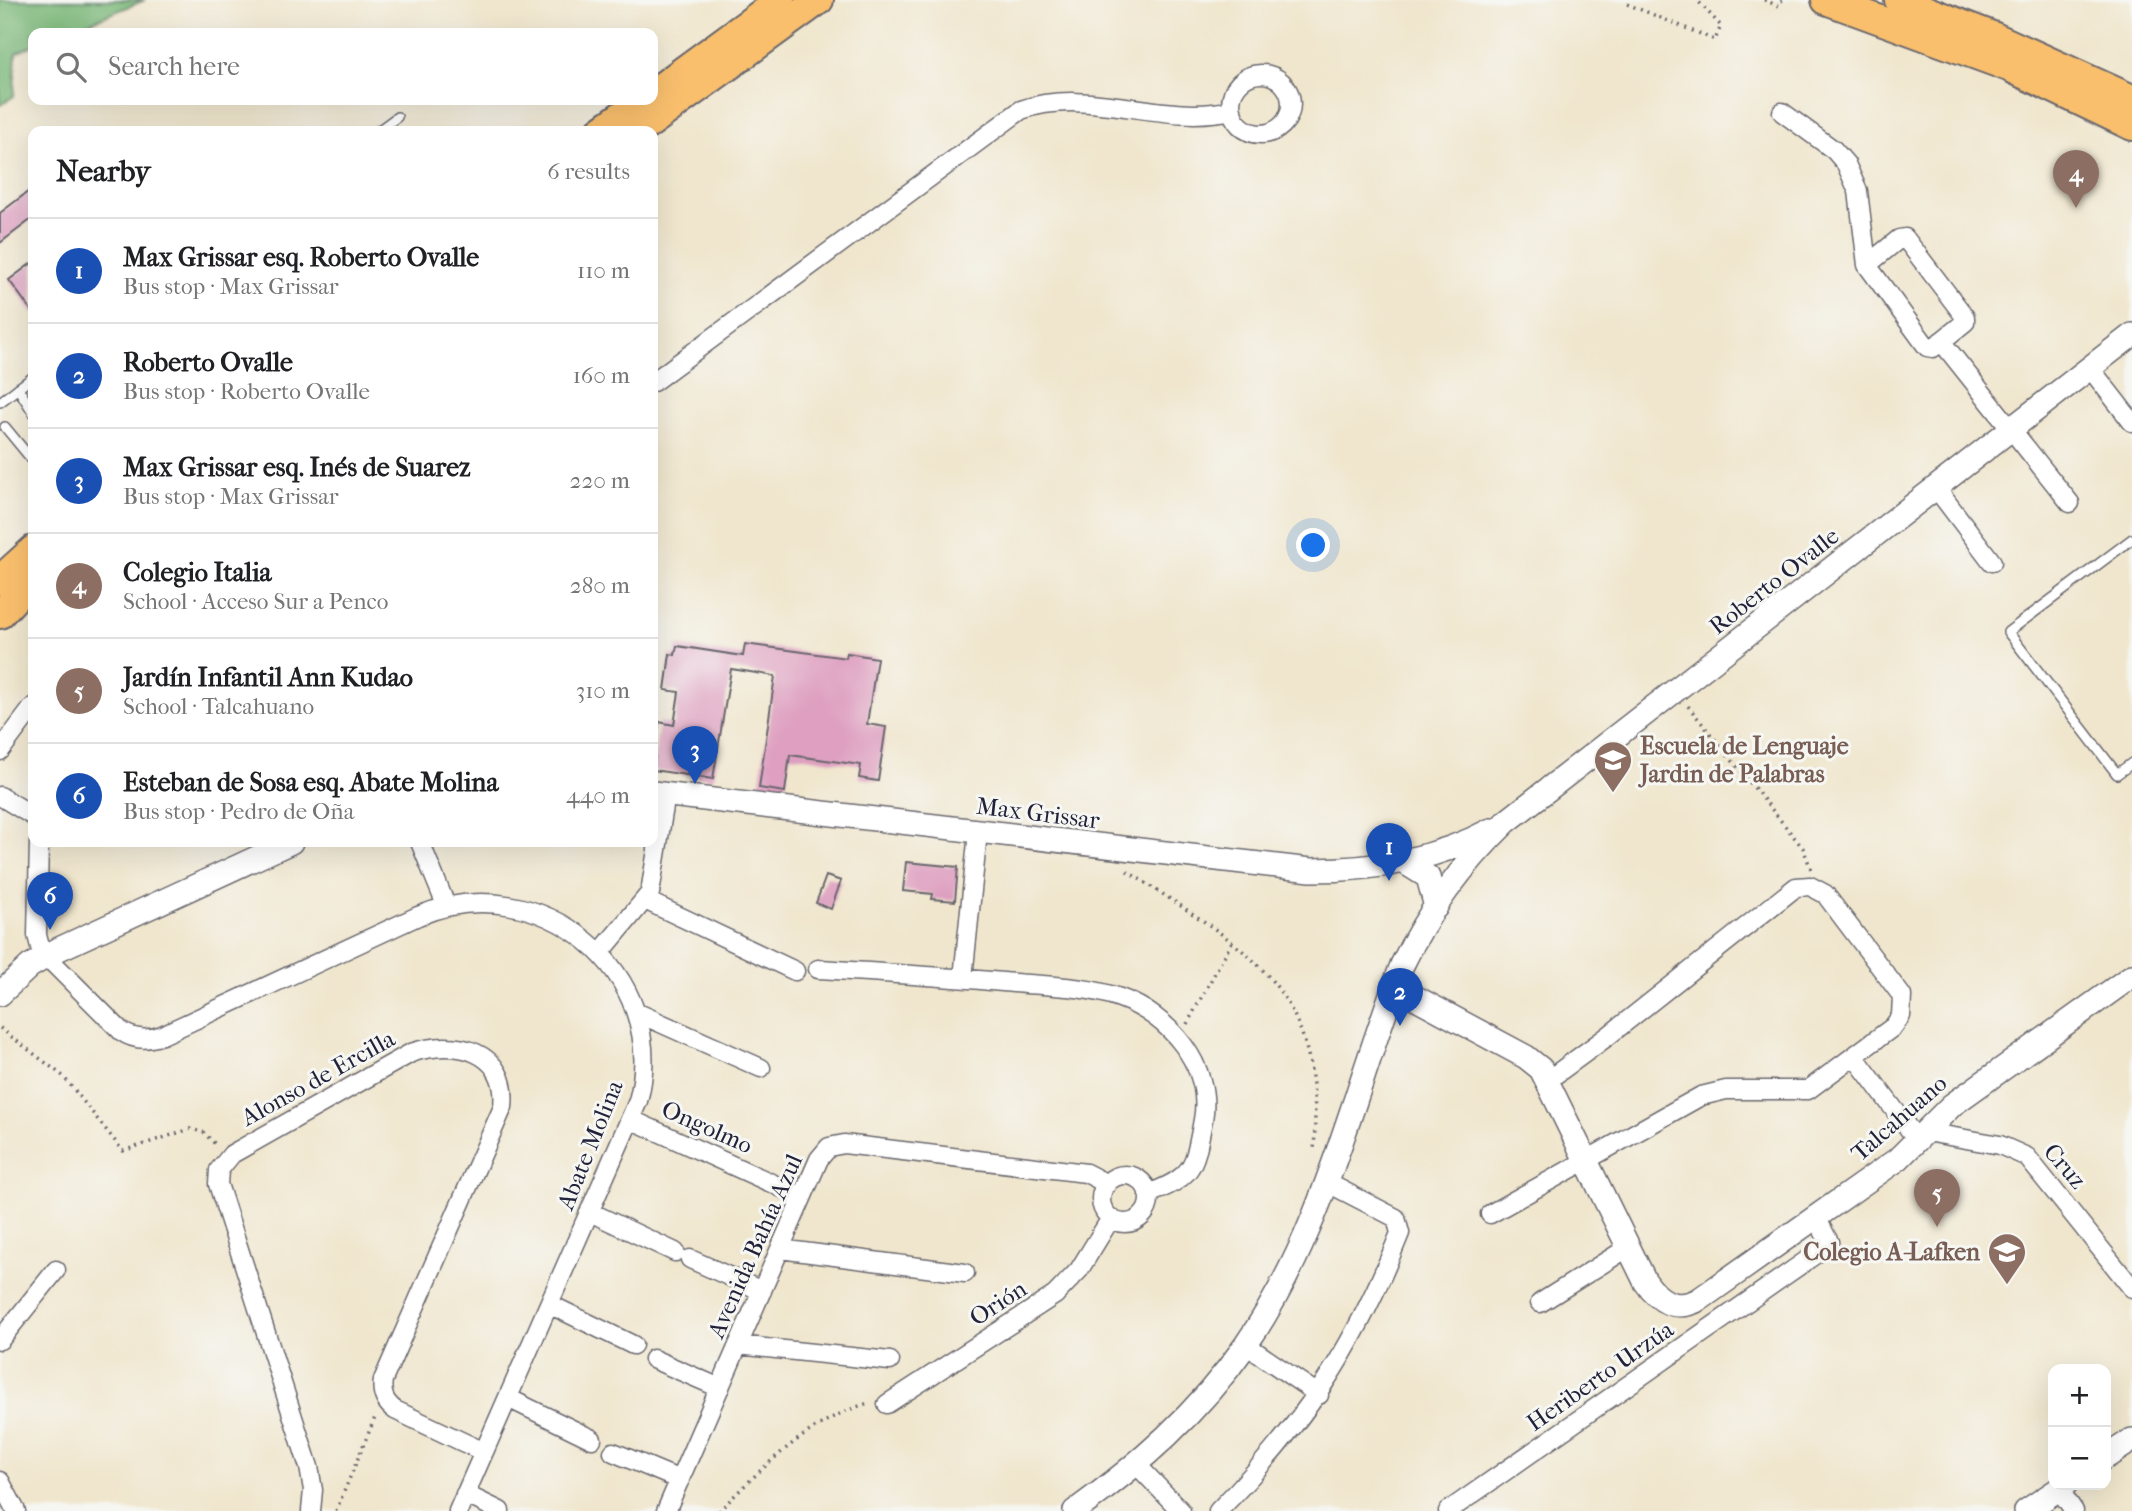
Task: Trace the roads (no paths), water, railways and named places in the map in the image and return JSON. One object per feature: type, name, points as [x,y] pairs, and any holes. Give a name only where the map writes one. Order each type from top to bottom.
[{"type":"main road","points":[[658,89],[779,0]]},
{"type":"main road","points":[[646,126],[819,0]]},
{"type":"main road","points":[[1826,0],[2010,67],[2132,126]]},
{"type":"main road","points":[[1899,0],[1995,37],[2132,99]]},
{"type":"main road","points":[[607,126],[636,105]]},
{"type":"main road","points":[[0,580],[28,555]]},
{"type":"main road","points":[[0,614],[28,584]]},
{"type":"street","points":[[658,378],[1021,110],[1062,100],[1174,115],[1199,116],[1232,110]]},
{"type":"street","points":[[1782,112],[1834,150],[1850,172],[1858,191],[1867,265],[1927,347],[1931,349],[1965,322],[1965,317],[1908,240],[1899,239],[1867,265]]},
{"type":"street","name":"Roberto Ovalle","points":[[1075,1511],[1137,1465],[1200,1403],[1246,1345],[1292,1266],[1326,1182],[1394,986],[1412,945],[1469,861],[1506,822],[2132,335]]},
{"type":"street","points":[[1941,341],[2070,503]]},
{"type":"street","points":[[2090,368],[2132,422]]},
{"type":"street","points":[[1936,488],[1992,562]]},
{"type":"street","points":[[0,751],[28,714]]},
{"type":"street","name":"Max Grissar","points":[[659,794],[1285,869],[1337,870],[1404,862],[1456,846],[1506,822]]},
{"type":"street","points":[[0,796],[28,814]]},
{"type":"street","points":[[963,978],[978,832]]},
{"type":"street","points":[[39,847],[37,935],[44,958]]},
{"type":"street","points":[[0,994],[44,958],[280,847]]},
{"type":"street","points":[[422,847],[446,905]]},
{"type":"street","points":[[600,953],[646,900],[654,876],[656,847]]},
{"type":"street","points":[[1404,862],[1428,877],[1436,907]]},
{"type":"street","points":[[1490,1214],[1701,1096],[1726,1090],[1808,1090],[1898,1022],[1903,1009],[1902,996],[1825,894],[1810,886],[1789,890],[1608,1036],[1548,1080]]},
{"type":"street","points":[[646,900],[795,971]]},
{"type":"street","name":"Abate Molina","points":[[44,958],[121,1031],[134,1038],[152,1038],[446,905],[494,902],[527,909],[560,923],[600,953],[622,981],[638,1013],[645,1062],[641,1091],[461,1503]]},
{"type":"street","points":[[818,969],[963,978],[1107,994],[1150,1014],[1178,1041],[1200,1073],[1205,1098],[1203,1118],[1190,1169],[1178,1182],[1148,1194],[1146,1211],[1138,1219],[1121,1223],[1111,1218],[1102,1202],[1107,1184]]},
{"type":"street","name":"Talcahuano","points":[[1629,1247],[1645,1280],[1658,1298],[1683,1305],[1700,1299],[1898,1159],[1952,1105],[2132,976]]},
{"type":"street","points":[[1394,986],[1526,1057],[1541,1069],[1629,1247],[1541,1303]]},
{"type":"street","points":[[638,1013],[761,1068]]},
{"type":"street","name":"Alonso de Ercilla","points":[[311,1511],[313,1490],[309,1467],[218,1184],[219,1170],[227,1158],[425,1048],[461,1048],[479,1055],[493,1066],[502,1085],[503,1107],[383,1380],[384,1397],[395,1410],[484,1452]]},
{"type":"street","points":[[1854,1056],[1922,1137]]},
{"type":"street","name":"Ongolmo","points":[[630,1119],[802,1197]]},
{"type":"street","name":"Cruz","points":[[1922,1137],[2000,1145],[2027,1157],[2132,1288]]},
{"type":"street","name":"Avenida Bahía Azul","points":[[666,1511],[823,1152],[836,1144],[844,1144],[1086,1173],[1107,1184],[1122,1176],[1134,1177],[1143,1184],[1148,1194]]},
{"type":"street","points":[[1218,1511],[1265,1461],[1319,1395],[1363,1319],[1400,1228],[1391,1214],[1326,1182]]},
{"type":"street","points":[[590,1212],[762,1291]]},
{"type":"street","name":"Heriberto Urzúa","points":[[1448,1511],[1779,1280],[1829,1242],[1816,1216]]},
{"type":"street","name":"Orión","points":[[887,1404],[1055,1295],[1079,1270],[1111,1218]]},
{"type":"street","points":[[780,1249],[965,1273]]},
{"type":"street","points":[[1762,1255],[1779,1280]]},
{"type":"street","points":[[0,1340],[56,1270]]},
{"type":"street","points":[[549,1304],[633,1345]]},
{"type":"street","points":[[738,1345],[890,1360]]},
{"type":"street","points":[[1246,1345],[1319,1395]]},
{"type":"street","points":[[653,1359],[720,1388]]},
{"type":"street","points":[[508,1398],[592,1439]]},
{"type":"street","points":[[2111,1454],[2132,1440]]},
{"type":"street","points":[[613,1452],[680,1480]]},
{"type":"street","points":[[1137,1465],[1181,1511]]},
{"type":"street","points":[[0,1481],[16,1511]]},
{"type":"street","points":[[2026,1511],[2058,1490]]},
{"type":"street","points":[[2064,1490],[2074,1511]]},
{"type":"street","points":[[461,1503],[500,1511]]},
{"type":"lane","points":[[385,126],[397,117]]},
{"type":"lane","points":[[0,401],[28,381]]},
{"type":"lane","points":[[18,388],[28,404]]},
{"type":"lane","points":[[5,427],[28,455]]},
{"type":"lane","points":[[2132,539],[2007,632],[2118,774],[2132,763]]},
{"type":"place","name":"Colegio Italia","points":[[2076,208]]},
{"type":"place","name":"Max Grissar esq. Inés de Suarez","points":[[695,784]]},
{"type":"place","name":"Escuela de Lenguaje Jardin de Palabras","points":[[1613,794]]},
{"type":"place","name":"Max Grissar esq. Roberto Ovalle","points":[[1389,881]]},
{"type":"place","name":"Esteban de Sosa esq. Abate Molina","points":[[50,930]]},
{"type":"place","name":"Roberto Ovalle","points":[[1400,1026]]},
{"type":"place","name":"Jardín Infantil Ann Kudao","points":[[1937,1227]]},
{"type":"place","name":"Colegio A-Lafken","points":[[2007,1286]]}]
